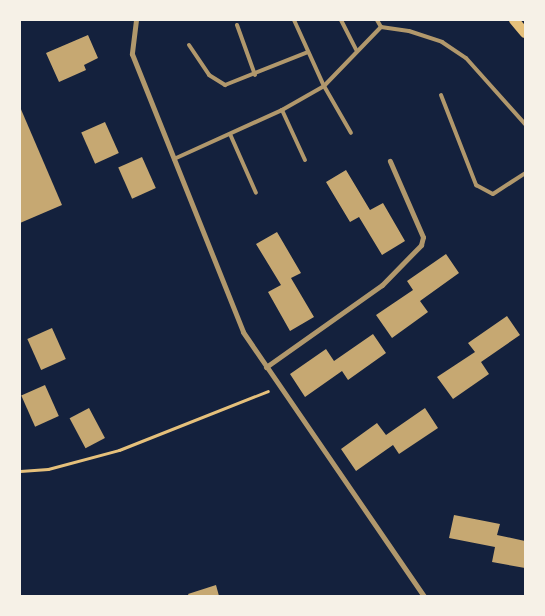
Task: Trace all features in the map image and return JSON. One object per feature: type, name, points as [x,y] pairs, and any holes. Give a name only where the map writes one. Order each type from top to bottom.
[{"type":"main road","points":[[514,20],[525,34]]},
{"type":"street","points":[[136,20],[132,54],[243,332],[424,596]]},
{"type":"street","points":[[266,367],[382,285],[421,245],[423,237],[390,161]]},
{"type":"lane","points":[[294,20],[324,86],[351,133]]},
{"type":"lane","points":[[341,20],[356,49]]},
{"type":"lane","points":[[377,20],[381,27]]},
{"type":"lane","points":[[237,25],[255,75]]},
{"type":"lane","points":[[174,159],[282,110],[324,86],[356,49],[381,27],[409,31],[450,47],[466,58],[525,124]]},
{"type":"lane","points":[[189,45],[210,74],[225,85],[255,75],[308,52]]},
{"type":"lane","points":[[441,95],[476,185],[493,194],[525,173]]},
{"type":"lane","points":[[282,110],[305,160]]},
{"type":"lane","points":[[230,134],[256,193]]},
{"type":"path","points":[[20,471],[48,469],[119,450],[279,386]]},
{"type":"building","points":[[88,35],[98,58],[84,65],[86,70],[59,82],[46,53]]},
{"type":"building","points":[[20,107],[62,205],[20,223]]},
{"type":"building","points":[[105,122],[119,153],[95,164],[81,133]]},
{"type":"building","points":[[142,157],[156,188],[132,199],[118,168]]},
{"type":"building","points":[[346,170],[370,210],[383,203],[405,241],[382,255],[359,217],[350,222],[326,182]]},
{"type":"building","points":[[277,232],[301,273],[291,278],[314,317],[290,331],[268,292],[281,285],[256,244]]},
{"type":"building","points":[[446,254],[459,273],[420,301],[428,312],[392,338],[376,315],[413,290],[407,281]]},
{"type":"building","points":[[507,316],[520,335],[481,362],[489,374],[453,399],[437,377],[475,352],[468,343]]},
{"type":"building","points":[[52,328],[66,359],[41,370],[27,339]]},
{"type":"building","points":[[373,334],[386,353],[348,380],[342,371],[305,397],[290,374],[326,349],[334,361]]},
{"type":"building","points":[[45,385],[59,416],[35,427],[21,396]]},
{"type":"building","points":[[89,408],[105,438],[86,448],[70,418]]},
{"type":"building","points":[[425,408],[438,428],[399,454],[393,445],[356,471],[341,449],[377,423],[386,435]]},
{"type":"building","points":[[454,515],[500,524],[497,535],[525,541],[525,568],[492,562],[495,547],[449,538]]},
{"type":"building","points":[[216,585],[219,596],[189,596],[188,594]]}]
